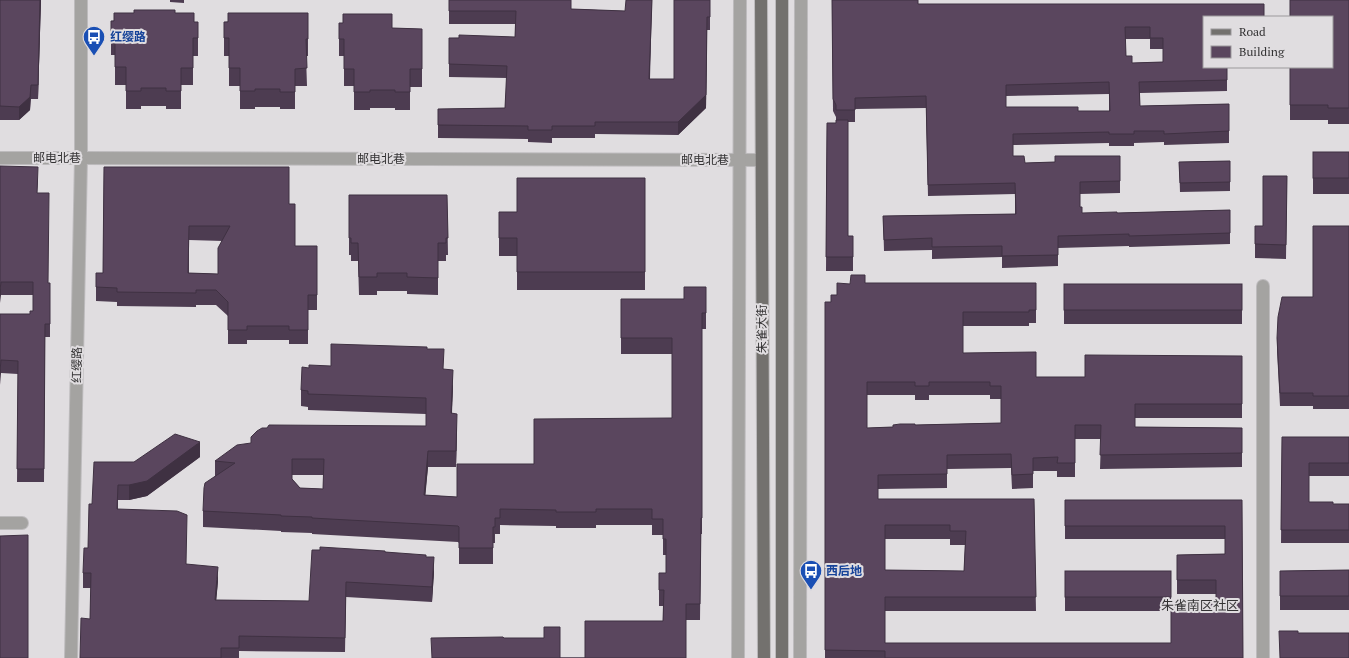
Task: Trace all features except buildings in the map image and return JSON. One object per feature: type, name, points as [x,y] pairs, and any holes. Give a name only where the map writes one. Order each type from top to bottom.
[{"type":"main road","name":"朱雀大街","points":[[762,0],[761,160],[764,658]]},
{"type":"main road","name":"朱雀大街","points":[[782,0],[782,658]]},
{"type":"street","name":"红缨路","points":[[71,658],[81,158],[81,0]]},
{"type":"street","points":[[738,658],[740,0]]},
{"type":"street","points":[[800,658],[801,0]]},
{"type":"street","name":"邮电北巷","points":[[0,158],[761,160]]},
{"type":"street","points":[[1263,286],[1263,658]]},
{"type":"street","points":[[0,523],[22,523]]},
{"type":"place","name":"红缨路","points":[[94,56]]},
{"type":"place","name":"西后地","points":[[811,590]]},
{"type":"district","name":"朱雀南区社区","points":[[1200,605]]}]
